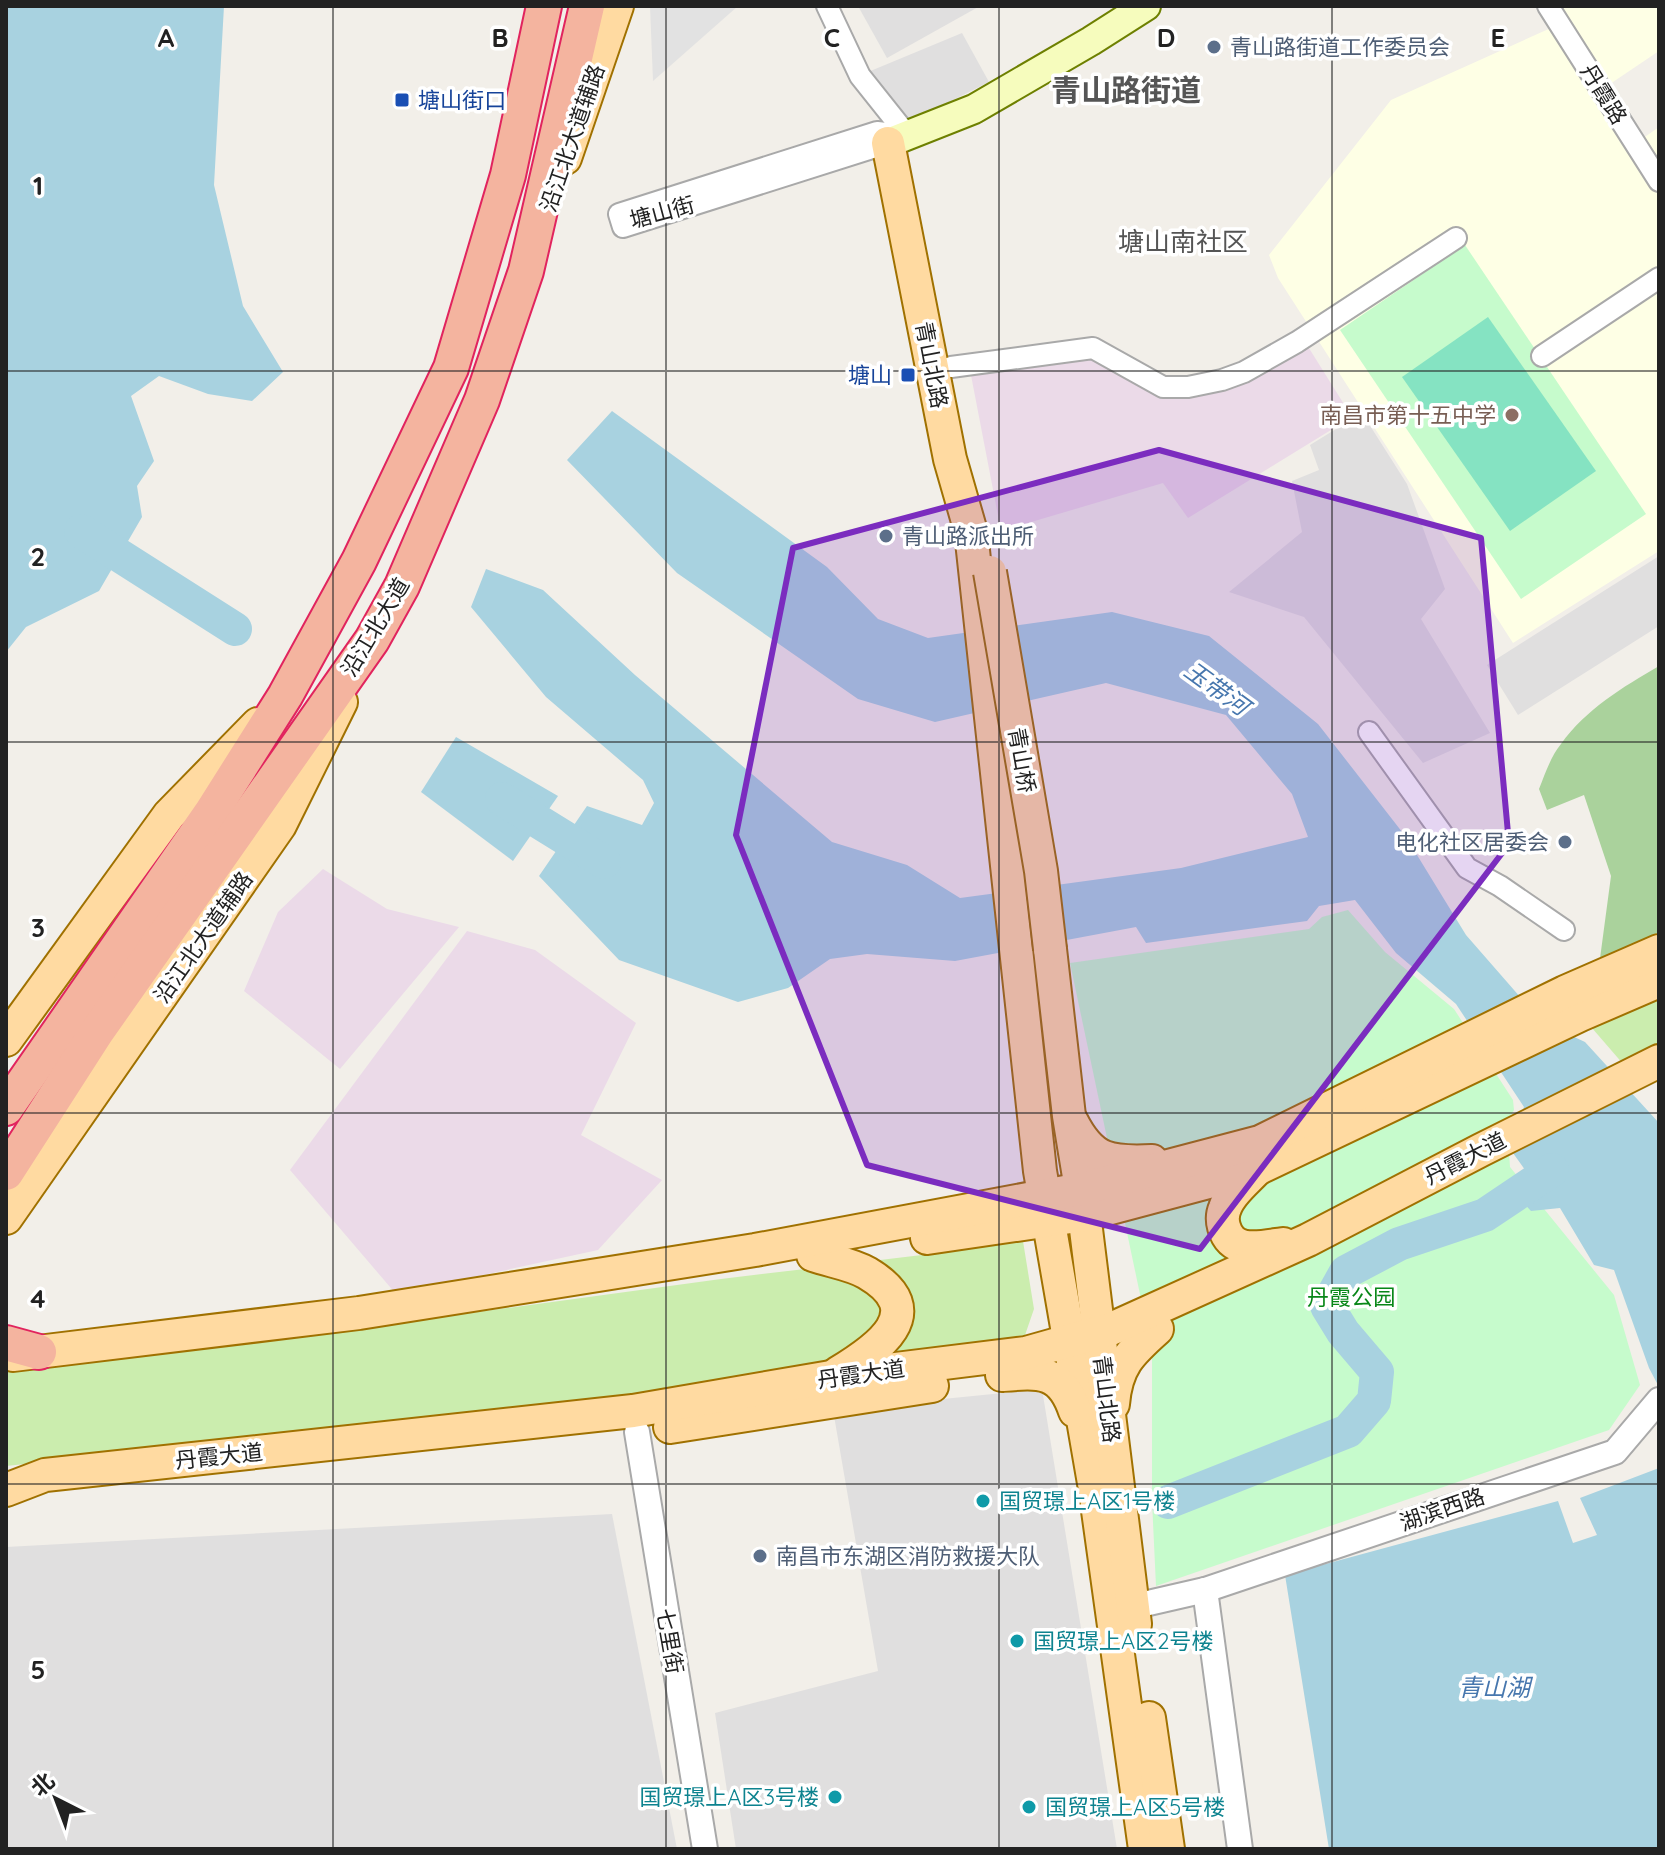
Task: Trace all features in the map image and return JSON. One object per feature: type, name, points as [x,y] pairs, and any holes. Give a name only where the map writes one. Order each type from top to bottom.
[{"type":"highway","name":"沿江北大道","points":[[6,1108],[211,813],[285,696],[359,561],[451,368],[508,175],[544,6]]},
{"type":"highway","name":"沿江北大道","points":[[6,1173],[96,1033],[372,640],[402,586],[482,400],[526,271],[587,6]]},
{"type":"main road","name":"沿江北大道辅路","points":[[526,271],[617,6]]},
{"type":"main road","name":"塘山街","points":[[898,139],[974,109],[1146,6]]},
{"type":"main road","name":"青山北路","points":[[898,139],[951,367],[983,579]]},
{"type":"main road","name":"青山北路","points":[[898,139],[950,459],[983,579]]},
{"type":"main road","name":"青山桥","points":[[983,579],[1041,871],[1050,949]]},
{"type":"main road","name":"青山桥","points":[[983,579],[1015,957]]},
{"type":"main road","name":"沿江北大道辅路","points":[[6,1218],[280,825],[372,640]]},
{"type":"main road","points":[[6,1040],[169,815],[285,696]]},
{"type":"main road","name":"青山北路","points":[[1050,949],[1082,1202],[1085,1348]]},
{"type":"main road","points":[[17,1357],[366,1322],[813,1255],[1257,1169],[1446,1065],[1573,1003],[1659,951]]},
{"type":"main road","name":"青山北路","points":[[1015,957],[1046,1208],[1085,1348],[1098,1434],[1095,1489],[1122,1609],[1168,1849]]},
{"type":"main road","points":[[1573,1003],[1659,981]]},
{"type":"main road","name":"丹霞大道","points":[[6,1491],[45,1475],[633,1411],[831,1377],[1085,1348],[1508,1144],[1644,1082],[1659,1061]]},
{"type":"main road","points":[[1082,1202],[1194,1159],[1260,1142],[1446,1065]]},
{"type":"main road","points":[[1069,1116],[1083,1144],[1097,1154],[1120,1162],[1194,1159]]},
{"type":"main road","points":[[925,1218],[1011,1185],[1023,1173],[1028,1160],[1034,1123]]},
{"type":"main road","name":"丹霞大道","points":[[6,1491],[637,1432],[1002,1375],[1157,1329],[1317,1254],[1508,1144]]},
{"type":"main road","points":[[1257,1169],[1225,1206],[1222,1220],[1226,1236],[1236,1246],[1250,1248],[1308,1240]]},
{"type":"main road","points":[[17,1357],[359,1313],[755,1250],[925,1218],[1046,1208]]},
{"type":"main road","points":[[813,1255],[866,1272],[891,1296],[897,1311],[892,1330],[884,1341],[831,1377]]},
{"type":"main road","points":[[1098,1434],[1120,1368],[1157,1329]]},
{"type":"main road","points":[[1002,1375],[1037,1373],[1053,1378],[1098,1434]]},
{"type":"main road","name":"青山北路","points":[[1122,1609],[1145,1849]]},
{"type":"street","points":[[827,6],[860,76],[898,139]]},
{"type":"street","name":"丹霞路","points":[[1548,6],[1659,181]]},
{"type":"street","name":"塘山街","points":[[877,132],[898,139],[623,227],[619,214],[877,132]]},
{"type":"street","points":[[951,367],[1093,348],[1163,387],[1188,387],[1222,380],[1244,372],[1297,342],[1456,238]]},
{"type":"street","points":[[1542,356],[1659,278]]},
{"type":"street","points":[[1369,732],[1467,868],[1500,886],[1564,930]]},
{"type":"street","name":"湖滨西路","points":[[1122,1609],[1205,1590],[1615,1452],[1659,1400]]},
{"type":"street","name":"七里街","points":[[637,1432],[705,1849]]},
{"type":"street","points":[[1205,1590],[1240,1849]]},
{"type":"highlighted area","points":[[1159,450],[1481,538],[1509,844],[1200,1249],[867,1165],[736,835],[793,548]]},
{"type":"shaded area","points":[[650,6],[738,6],[653,81]]},
{"type":"shaded area","points":[[858,6],[980,6],[887,58]]},
{"type":"shaded area","points":[[1560,6],[1659,6],[1659,51],[1610,84]]},
{"type":"shaded area","name":"南昌市第十五中学","points":[[1553,27],[1632,146],[1659,127],[1659,551],[1513,643],[1278,278],[1269,255],[1391,100]]},
{"type":"shaded area","points":[[962,33],[989,82],[901,126],[868,72]]},
{"type":"shaded area","points":[[1307,345],[1352,417],[1188,518],[1163,483],[1001,531],[970,370],[1093,357],[1161,397],[1196,394]]},
{"type":"shaded area","points":[[1362,413],[1407,484],[1445,589],[1421,619],[1490,733],[1423,763],[1304,617],[1229,592],[1302,532],[1292,481],[1319,470],[1310,445]]},
{"type":"shaded area","points":[[1659,556],[1659,626],[1518,715],[1487,665]]},
{"type":"shaded area","points":[[323,869],[387,909],[459,927],[340,1069],[244,991],[278,912]]},
{"type":"shaded area","points":[[467,931],[535,950],[636,1023],[581,1135],[662,1180],[598,1250],[396,1294],[290,1170]]},
{"type":"shaded area","points":[[1042,1389],[1117,1849],[736,1849],[715,1713],[878,1671],[833,1410]]},
{"type":"shaded area","points":[[612,1514],[677,1849],[6,1849],[6,1547]]},
{"type":"green space","points":[[1465,245],[1646,514],[1521,599],[1340,330]]},
{"type":"green space","points":[[1488,317],[1596,471],[1510,531],[1402,377]]},
{"type":"green space","points":[[1659,666],[1659,932],[1599,966],[1611,876],[1584,795],[1547,810],[1539,789],[1554,754],[1571,731],[1594,709]]},
{"type":"green space","name":"丹霞公园","points":[[1348,910],[1385,952],[1454,1009],[1513,1100],[1514,1110],[1507,1122],[1510,1167],[1614,1295],[1640,1385],[1609,1430],[1156,1586],[1152,1501],[1152,1351],[1070,963],[1309,929],[1322,917]]},
{"type":"green space","points":[[1659,998],[1659,1047],[1624,1065],[1592,1028]]},
{"type":"green space","points":[[1022,1235],[1034,1309],[1024,1338],[634,1400],[6,1466],[6,1366],[367,1327],[947,1252]]},
{"type":"water","points":[[6,6],[224,6],[214,185],[243,306],[283,372],[252,401],[208,394],[159,376],[131,396],[154,461],[137,486],[142,517],[99,591],[26,627],[6,652]]},
{"type":"water","name":"玉带河","points":[[612,411],[827,567],[878,619],[928,638],[1112,612],[1209,636],[1318,724],[1406,837],[1466,935],[1542,1022],[1585,1042],[1659,1123],[1659,1387],[1649,1368],[1614,1270],[1594,1265],[1560,1208],[1531,1211],[1515,1194],[1528,1174],[1508,1146],[1524,1107],[1456,1004],[1396,953],[1355,900],[1319,906],[1307,921],[1146,943],[1136,927],[955,961],[867,954],[830,959],[788,988],[738,1002],[619,960],[539,876],[587,806],[642,825],[654,803],[643,780],[546,697],[471,607],[486,569],[543,590],[635,675],[832,842],[907,865],[960,898],[1181,868],[1308,837],[1292,794],[1226,715],[1106,683],[935,722],[858,699],[677,573],[567,460]]},
{"type":"water","points":[[456,737],[558,796],[513,861],[421,792]]},
{"type":"water","name":"青山湖","points":[[1659,1468],[1659,1849],[1329,1849],[1285,1575],[1558,1501],[1573,1543],[1597,1535],[1580,1498]]},
{"type":"waterway","points":[[81,531],[235,629]]},
{"type":"waterway","points":[[502,799],[604,862]]},
{"type":"waterway","points":[[1168,1502],[1348,1431],[1374,1401],[1377,1372],[1343,1332],[1327,1306],[1346,1272],[1399,1244],[1485,1215],[1552,1170]]},
{"type":"place","name":"青山路街道工作委员会","points":[[1214,47]]},
{"type":"place","name":"塘山街口","points":[[402,100]]},
{"type":"place","name":"塘山","points":[[908,375]]},
{"type":"place","name":"南昌市第十五中学","points":[[1512,415]]},
{"type":"place","name":"青山路派出所","points":[[886,536]]},
{"type":"place","name":"电化社区居委会","points":[[1565,842]]},
{"type":"place","name":"国贸璟上A区1号楼","points":[[983,1501]]},
{"type":"place","name":"南昌市东湖区消防救援大队","points":[[760,1556]]},
{"type":"place","name":"国贸璟上A区2号楼","points":[[1017,1641]]},
{"type":"place","name":"国贸璟上A区3号楼","points":[[835,1797]]},
{"type":"place","name":"国贸璟上A区5号楼","points":[[1029,1807]]},
{"type":"district","name":"青山路街道","points":[[1126,90]]},
{"type":"district","name":"塘山南社区","points":[[1183,241]]}]
